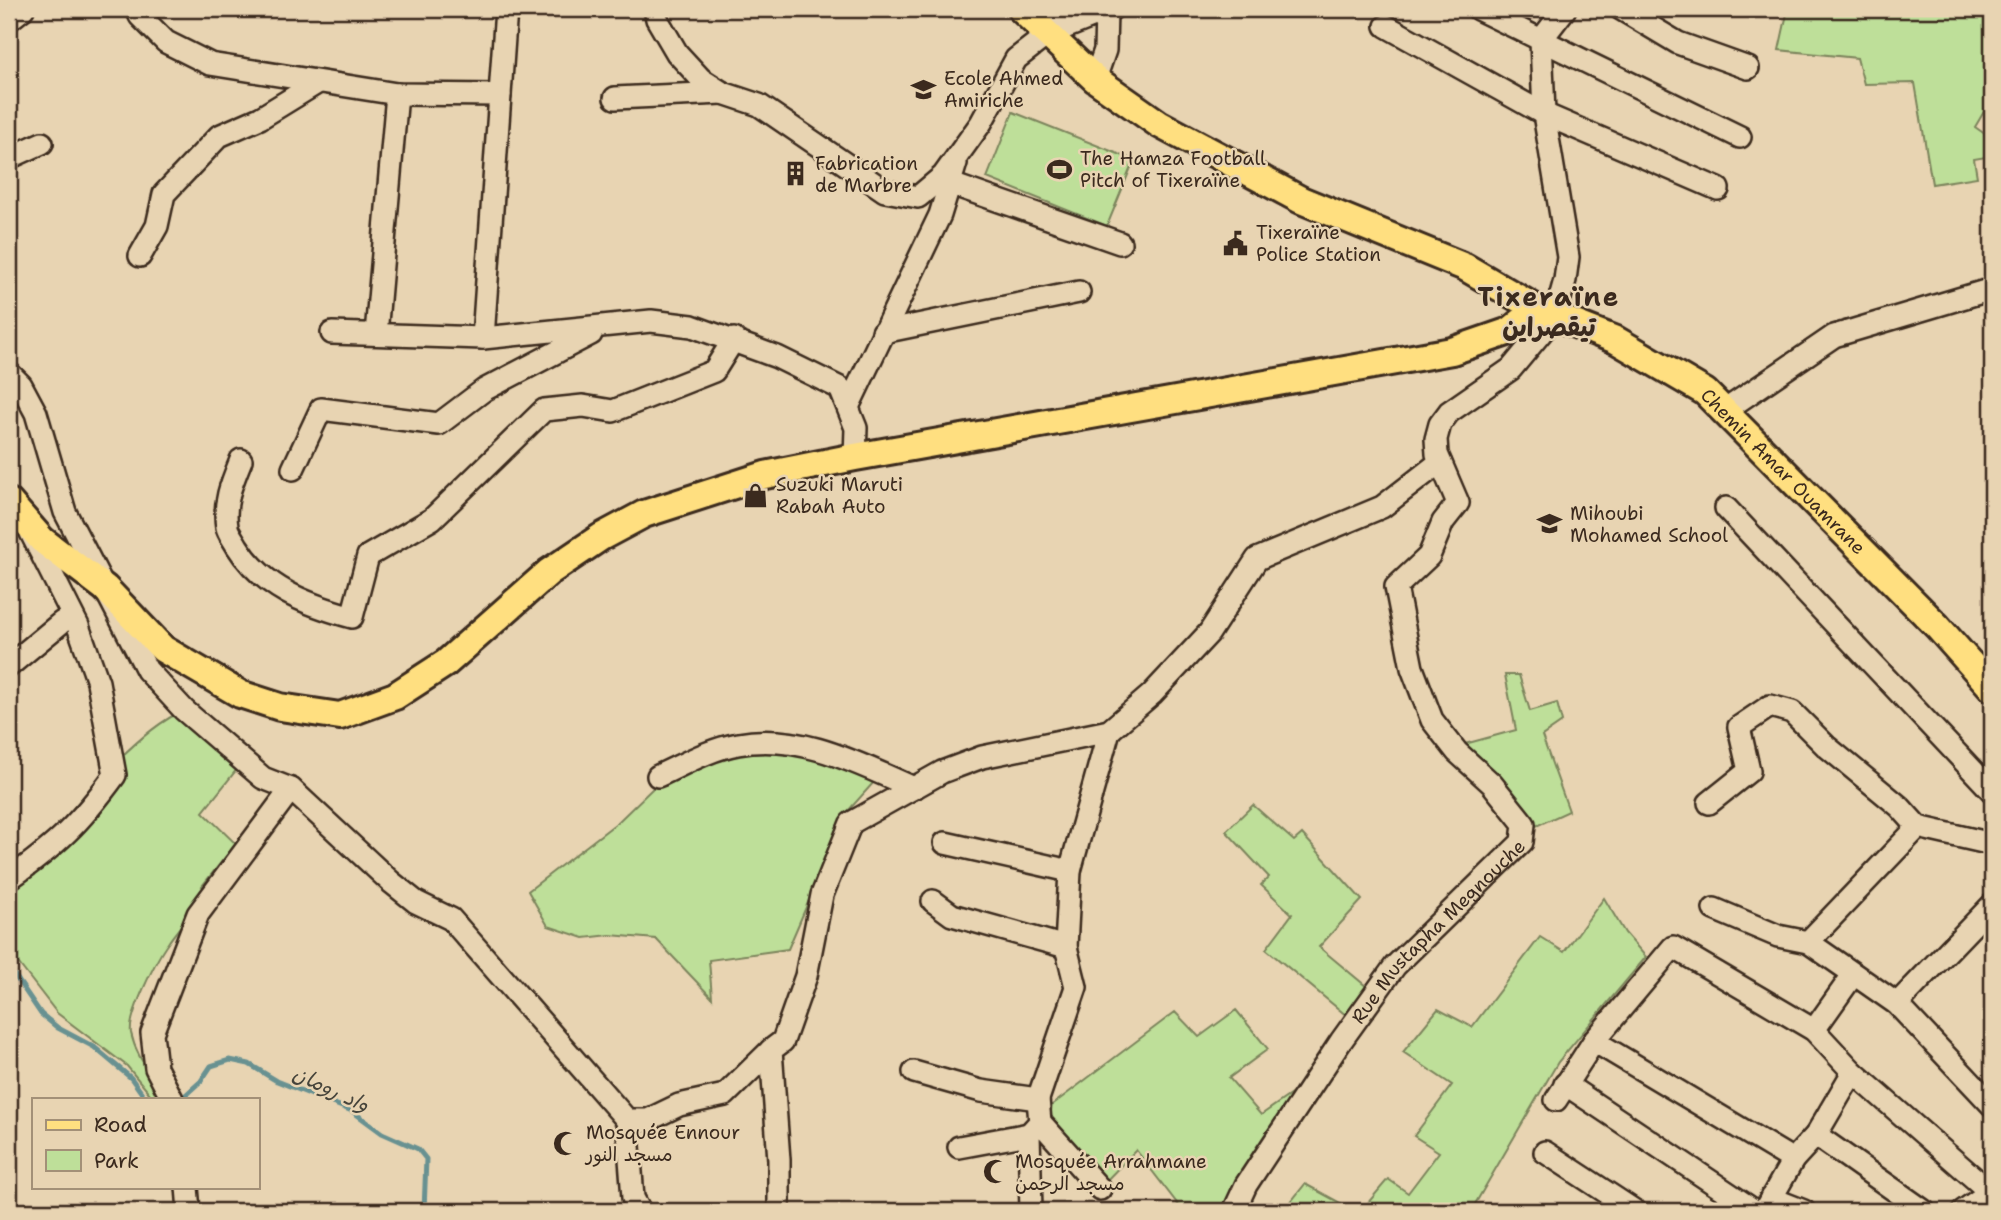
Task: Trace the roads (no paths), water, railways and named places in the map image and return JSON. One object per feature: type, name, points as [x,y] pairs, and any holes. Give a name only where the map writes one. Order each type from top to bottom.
[{"type":"main road","name":"Chemin Amar Ouamrane","points":[[1023,11],[1095,79],[1159,124],[1301,200],[1465,267],[1546,312],[1616,340],[1705,392],[1937,626],[1992,688]]},
{"type":"main road","points":[[15,507],[42,540],[105,588],[163,649],[240,694],[280,707],[340,716],[395,696],[446,663],[549,572],[601,537],[644,514],[765,475],[1452,351],[1510,331],[1546,312]]},
{"type":"street","points":[[9,20],[23,9]]},
{"type":"street","points":[[137,9],[155,19],[166,42],[210,64],[397,94],[500,95]]},
{"type":"street","points":[[483,338],[506,9]]},
{"type":"street","points":[[655,9],[656,19],[677,53],[701,79],[723,93],[759,105],[885,191],[918,198],[943,176],[959,154],[981,123],[1017,59],[1047,35],[1109,10]]},
{"type":"street","points":[[1478,9],[1740,136]]},
{"type":"street","points":[[1546,312],[1568,257],[1544,114],[1541,40],[1565,9]]},
{"type":"street","points":[[1621,9],[1678,43],[1748,68]]},
{"type":"street","points":[[1023,11],[1109,10]]},
{"type":"street","points":[[1095,79],[1105,50],[1109,10]]},
{"type":"street","points":[[1386,26],[1544,114],[1717,189]]},
{"type":"street","points":[[140,256],[157,226],[164,194],[219,136],[260,118],[317,83]]},
{"type":"street","points":[[615,98],[723,93]]},
{"type":"street","points":[[376,334],[397,94]]},
{"type":"street","points":[[9,158],[42,143]]},
{"type":"street","points":[[849,405],[940,215],[959,154]]},
{"type":"street","points":[[951,184],[1120,243]]},
{"type":"street","points":[[1724,411],[1834,336],[1992,289]]},
{"type":"street","points":[[883,332],[1079,292]]},
{"type":"street","name":"Rue Mustapha Megnouche","points":[[1234,1211],[1246,1185],[1395,965],[1522,842],[1524,824],[1492,784],[1457,752],[1432,720],[1412,668],[1396,587],[1429,556],[1443,522],[1458,503],[1440,462],[1436,439],[1440,424],[1449,412],[1511,369],[1546,312]]},
{"type":"street","points":[[332,333],[483,338],[651,321],[692,326],[734,339],[814,373],[840,388],[856,428],[855,457]]},
{"type":"street","points":[[293,469],[321,409],[439,424],[518,371],[606,327]]},
{"type":"street","points":[[241,460],[226,498],[227,529],[244,556],[274,587],[312,606],[352,617],[368,556],[432,519],[544,410],[583,406],[613,411],[714,371],[734,339]]},
{"type":"street","points":[[9,373],[21,384],[36,413],[65,512],[147,670],[184,710],[263,778],[291,789],[391,882],[416,902],[450,919],[627,1120],[634,1198],[640,1211]]},
{"type":"street","points":[[627,1120],[648,1120],[679,1105],[725,1095],[783,1041],[806,976],[822,895],[851,823],[942,772],[982,757],[1109,731],[1152,694],[1209,633],[1257,559],[1382,507],[1440,462]]},
{"type":"street","points":[[9,879],[56,846],[90,810],[115,775],[110,737],[90,660],[78,626],[15,507]]},
{"type":"street","points":[[1726,508],[1992,791]]},
{"type":"street","points":[[9,666],[62,622]]},
{"type":"street","points":[[1709,803],[1749,771],[1739,727],[1770,706],[1792,712],[1826,746],[1900,807],[1919,827],[1992,844]]},
{"type":"street","points":[[1031,1211],[1038,1099],[1076,987],[1066,947],[1070,871],[1109,731]]},
{"type":"street","points":[[658,776],[706,753],[739,743],[777,742],[827,750],[914,788]]},
{"type":"street","points":[[169,1094],[156,1068],[152,1033],[198,914],[291,789]]},
{"type":"street","points":[[1808,942],[1919,827]]},
{"type":"street","points":[[944,843],[1070,871]]},
{"type":"street","points":[[933,901],[952,915],[1066,947]]},
{"type":"street","points":[[1897,1004],[1992,905]]},
{"type":"street","points":[[1714,909],[1778,936],[1808,942],[1897,1004],[1992,1105]]},
{"type":"street","points":[[1804,1211],[1763,1207],[1560,1092],[1594,1041],[1673,947],[1814,1030],[1853,1072],[1991,1192],[1963,1211]]},
{"type":"street","points":[[1814,1030],[1853,975]]},
{"type":"street","points":[[1594,1041],[1793,1160]]},
{"type":"street","points":[[771,1051],[779,1160],[779,1211]]},
{"type":"street","points":[[915,1072],[981,1091],[1038,1099]]},
{"type":"street","points":[[1763,1207],[1793,1160],[1816,1135],[1853,1072]]},
{"type":"street","points":[[959,1147],[1035,1128]]},
{"type":"street","points":[[1035,1128],[1100,1189]]},
{"type":"street","points":[[1816,1135],[1924,1211]]},
{"type":"street","points":[[1545,1152],[1635,1211]]},
{"type":"street","points":[[187,1188],[189,1211]]},
{"type":"waterway","name":"واد رومان","points":[[9,967],[41,1014],[58,1028],[94,1047],[131,1078],[145,1098]]},
{"type":"waterway","name":"واد رومان","points":[[182,1098],[201,1081],[211,1066],[230,1060],[249,1064],[277,1081],[352,1111],[382,1133],[418,1149],[426,1159],[424,1211]]},
{"type":"place","name":"Ecole Ahmed Amiriche","points":[[924,89]]},
{"type":"place","name":"The Hamza Football Pitch of Tixeraïne","points":[[1060,169]]},
{"type":"place","name":"Fabrication de Marbre","points":[[795,174]]},
{"type":"place","name":"Tixeraïne Police Station","points":[[1236,243]]},
{"type":"place","name":"Suzuki Maruti Rabah Auto","points":[[756,495]]},
{"type":"place","name":"Mihoubi Mohamed School","points":[[1550,524]]},
{"type":"place","name":"Mosquée Ennour مسجد النور","points":[[566,1143]]},
{"type":"place","name":"Mosquée Arrahmane مسجد الرحمن","points":[[995,1172]]},
{"type":"district","name":"Tixeraïne تيقصراين","points":[[1549,311]]}]
